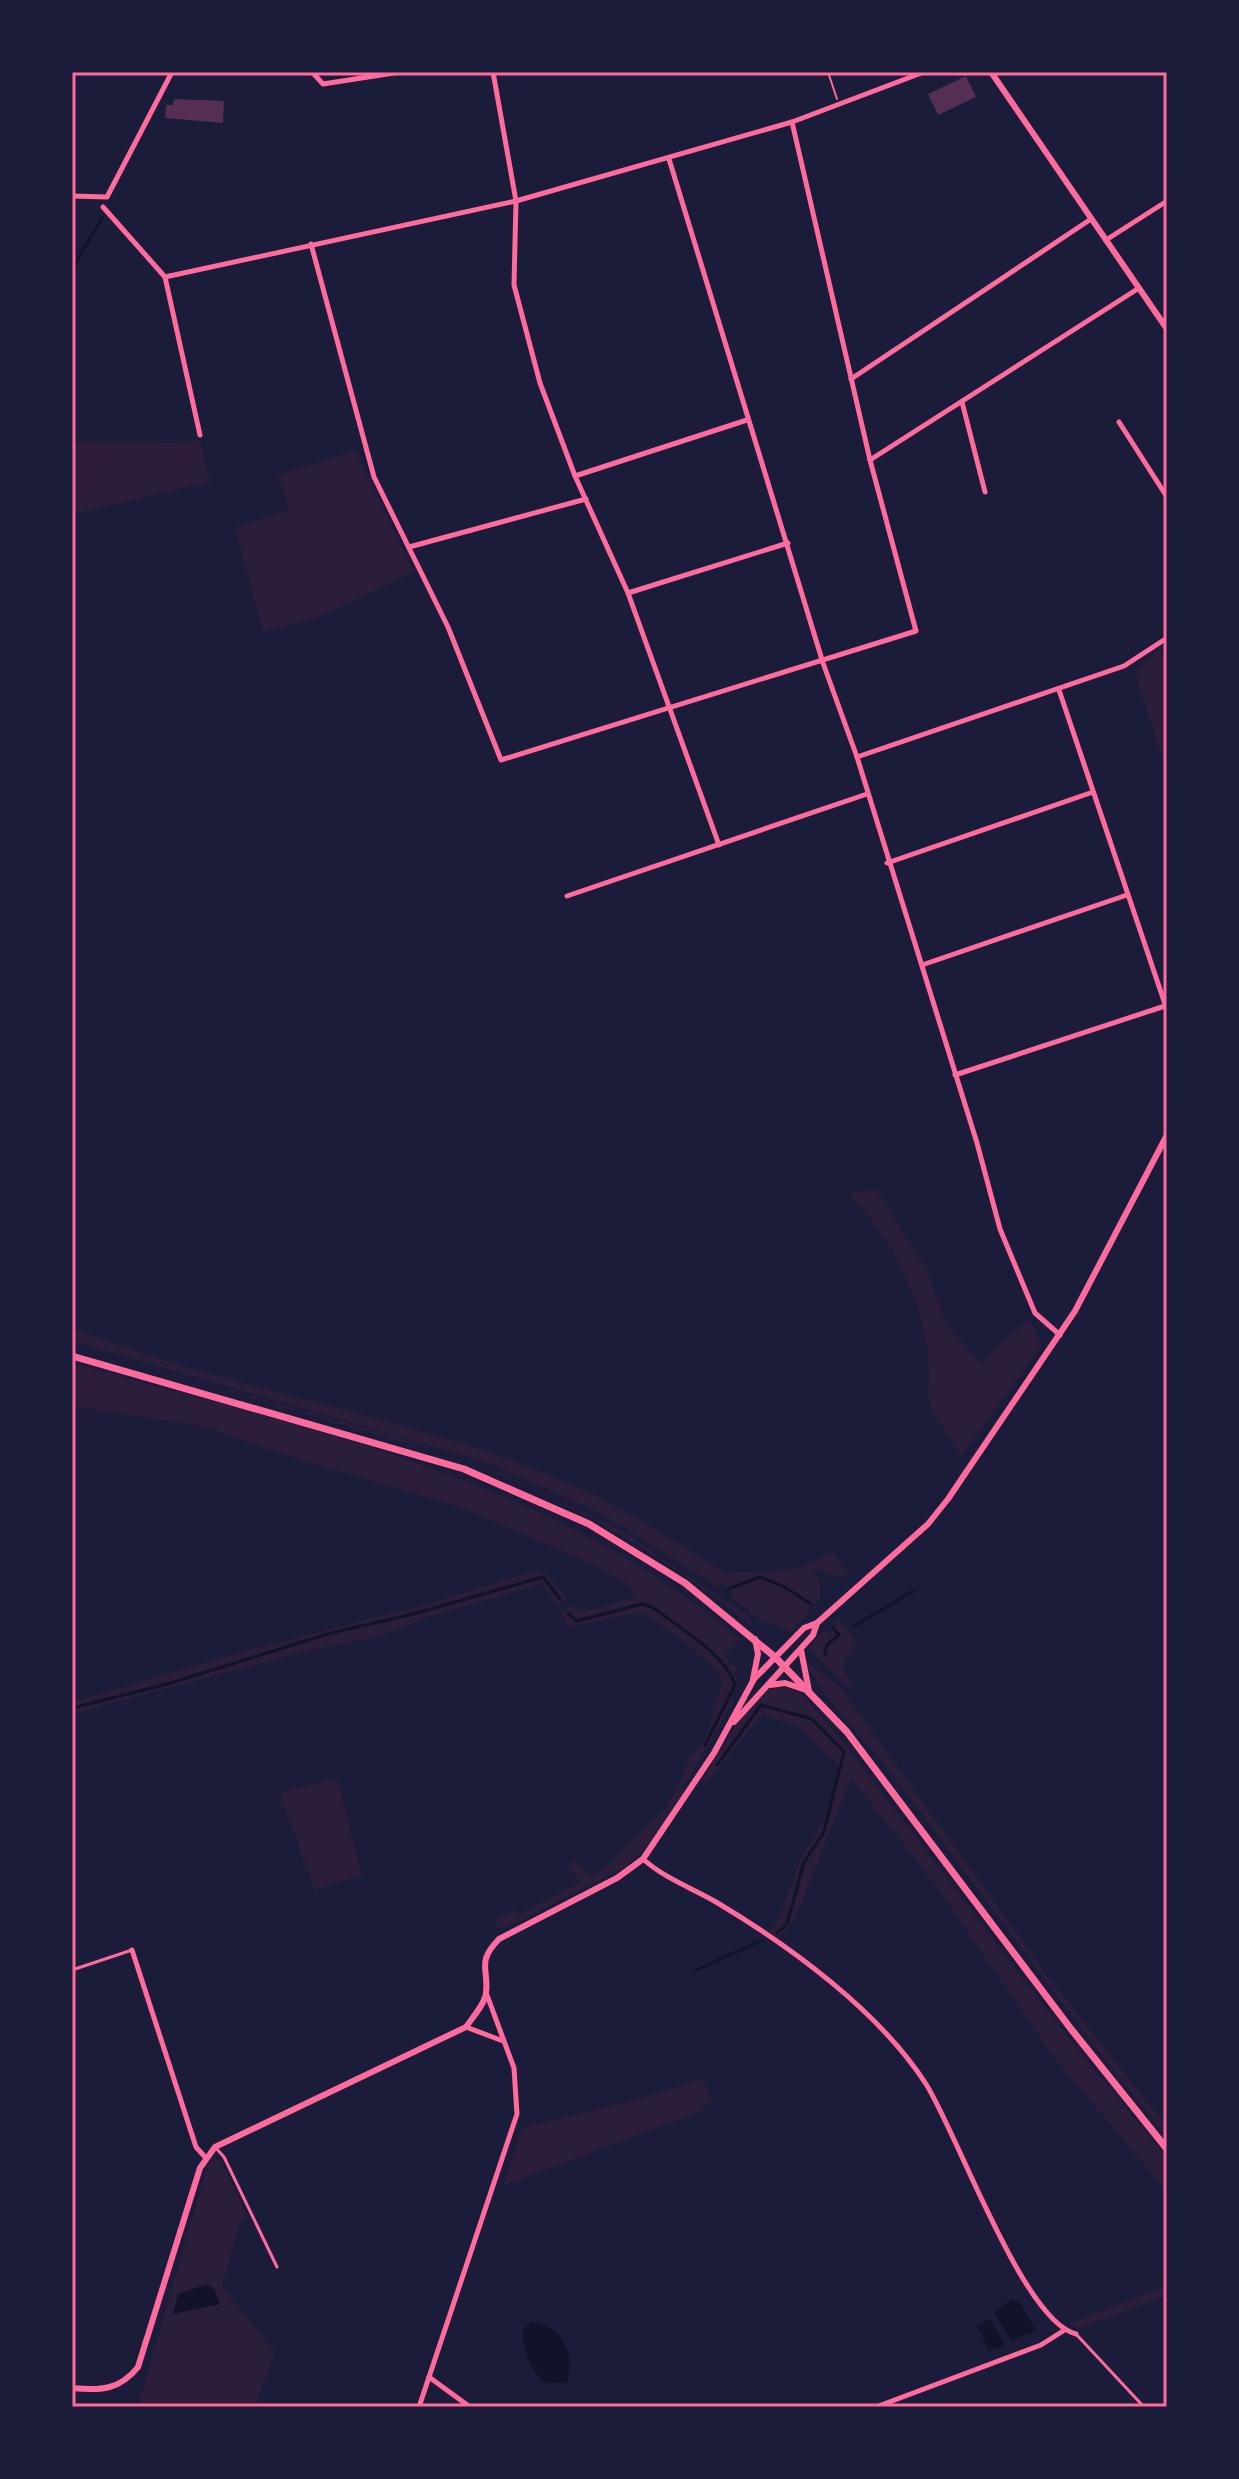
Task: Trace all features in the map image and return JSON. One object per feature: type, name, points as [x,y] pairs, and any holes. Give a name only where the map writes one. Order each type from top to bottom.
[{"type":"main road","points":[[72,1356],[407,1451],[515,1488],[589,1524],[696,1591],[775,1657],[869,1758],[1071,2029],[1167,2149]]},
{"type":"street","points":[[72,196],[107,197],[172,72]]},
{"type":"street","points":[[312,72],[323,84],[400,72]]},
{"type":"street","points":[[493,72],[516,201],[514,285],[540,383],[575,476],[628,593],[719,845]]},
{"type":"street","points":[[165,277],[516,201],[792,122],[924,72]]},
{"type":"street","points":[[991,72],[1167,329]]},
{"type":"street","points":[[311,244],[374,477],[448,627],[501,760],[823,663],[916,631],[870,460],[792,122]]},
{"type":"street","points":[[669,159],[747,420],[788,543],[823,663],[857,757],[1006,1244],[1035,1313],[1060,1335]]},
{"type":"street","points":[[1106,240],[1167,201]]},
{"type":"street","points":[[103,207],[165,277],[200,435]]},
{"type":"street","points":[[851,379],[1091,219]]},
{"type":"street","points":[[870,460],[1139,288]]},
{"type":"street","points":[[962,402],[985,492]]},
{"type":"street","points":[[575,476],[747,420]]},
{"type":"street","points":[[1119,422],[1167,497]]},
{"type":"street","points":[[409,547],[586,499]]},
{"type":"street","points":[[628,593],[788,543]]},
{"type":"street","points":[[857,757],[1124,666],[1167,638]]},
{"type":"street","points":[[955,1075],[1166,1008],[1059,690]]},
{"type":"street","points":[[887,863],[1093,792]]},
{"type":"street","points":[[567,896],[867,794]]},
{"type":"street","points":[[922,965],[1127,895]]},
{"type":"street","points":[[752,1682],[804,1628],[817,1623],[928,1524],[1060,1335],[1167,1135]]},
{"type":"street","points":[[732,1724],[801,1650],[813,1635],[817,1623]]},
{"type":"street","points":[[419,2407],[513,2133],[517,2083],[486,1994],[484,1965],[488,1952],[499,1939],[617,1878],[643,1859],[732,1724],[752,1682],[758,1654],[755,1639]]},
{"type":"street","points":[[767,1686],[785,1683],[809,1691],[801,1650]]},
{"type":"street","points":[[643,1859],[782,1947],[849,1999],[900,2048],[946,2120],[1022,2278],[1063,2331],[1076,2334]]},
{"type":"street","points":[[132,1950],[196,2147],[205,2157]]},
{"type":"street","points":[[72,2388],[112,2388],[126,2380],[138,2367],[205,2157],[215,2147],[466,2027],[486,1994]]},
{"type":"street","points":[[466,2027],[504,2042]]},
{"type":"street","points":[[876,2407],[1041,2345],[1063,2331]]},
{"type":"street","points":[[429,2377],[470,2407]]},
{"type":"lane","points":[[72,1970],[132,1950]]},
{"type":"lane","points":[[215,2147],[224,2157],[277,2267]]},
{"type":"lane","points":[[1076,2334],[1144,2407]]},
{"type":"path","points":[[828,72],[837,100]]},
{"type":"shaded area","points":[[199,439],[210,482],[72,514],[72,442],[178,443]]},
{"type":"shaded area","points":[[355,450],[414,572],[322,616],[263,632],[235,527],[289,510],[278,475]]},
{"type":"shaded area","points":[[1160,647],[1167,671],[1167,773],[1135,673]]},
{"type":"shaded area","points":[[876,1189],[926,1269],[946,1324],[981,1363],[1029,1318],[1042,1346],[961,1456],[930,1403],[928,1354],[911,1287],[878,1228],[848,1193]]},
{"type":"shaded area","points":[[72,1328],[197,1370],[451,1440],[514,1461],[614,1506],[727,1574],[790,1570],[834,1552],[850,1578],[828,1575],[821,1568],[814,1573],[820,1580],[820,1599],[806,1609],[810,1612],[791,1631],[763,1621],[731,1597],[733,1594],[723,1583],[718,1587],[602,1514],[489,1463],[72,1341]]},
{"type":"shaded area","points":[[72,1346],[395,1437],[502,1473],[620,1530],[749,1617],[752,1626],[682,1574],[610,1529],[495,1473],[454,1457]]},
{"type":"shaded area","points":[[72,1363],[336,1436],[507,1498],[588,1537],[666,1584],[739,1639],[725,1657],[738,1669],[733,1673],[738,1682],[737,1689],[726,1692],[735,1699],[655,1837],[628,1866],[511,1925],[496,1928],[497,1919],[515,1909],[518,1915],[581,1882],[568,1867],[574,1860],[591,1876],[609,1865],[665,1809],[680,1784],[689,1757],[701,1744],[710,1726],[722,1681],[714,1668],[683,1641],[642,1612],[568,1627],[561,1612],[572,1605],[576,1609],[590,1610],[637,1597],[627,1584],[589,1563],[463,1508],[275,1452],[207,1427],[72,1406]]},
{"type":"shaded area","points":[[531,1572],[546,1574],[567,1598],[558,1607],[542,1584],[434,1615],[379,1636],[310,1650],[72,1714],[72,1702],[242,1652],[431,1603]]},
{"type":"shaded area","points":[[836,1617],[857,1641],[842,1666],[857,1694],[808,1649],[824,1629],[829,1633],[836,1625]]},
{"type":"shaded area","points":[[806,1662],[841,1688],[1048,1977],[1167,2127],[1167,2137],[1064,2006],[898,1782],[835,1706]]},
{"type":"shaded area","points":[[776,1686],[801,1693],[846,1745],[1071,2041],[1167,2158],[1167,2192],[1052,2055],[937,1887],[851,1778],[795,1919],[779,1939],[769,1932],[781,1913],[800,1860],[830,1808],[838,1765],[797,1726],[762,1715],[706,1783],[702,1780],[745,1714],[765,1692]]},
{"type":"shaded area","points":[[337,1778],[362,1875],[315,1890],[279,1793]]},
{"type":"shaded area","points":[[703,2079],[713,2103],[703,2105],[701,2111],[503,2186],[522,2128],[628,2102]]},
{"type":"shaded area","points":[[214,2157],[221,2161],[248,2217],[240,2222],[222,2286],[275,2352],[255,2407],[138,2406],[207,2167]]},
{"type":"shaded area","points":[[207,2284],[215,2290],[220,2304],[173,2314],[178,2294]]},
{"type":"shaded area","points":[[1167,2286],[1167,2296],[1079,2328],[1068,2324]]},
{"type":"shaded area","points":[[1012,2299],[1021,2304],[1036,2331],[1011,2340],[994,2312]]},
{"type":"shaded area","points":[[990,2319],[1005,2345],[989,2351],[977,2325]]},
{"type":"shaded area","points":[[531,2322],[550,2328],[564,2343],[570,2363],[566,2383],[547,2383],[533,2367],[522,2331]]},
{"type":"building","points":[[966,76],[976,97],[938,115],[928,94]]},
{"type":"building","points":[[174,99],[224,101],[223,123],[165,118],[166,105],[173,105]]},
{"type":"waterway","points":[[72,269],[102,218]]},
{"type":"waterway","points":[[72,1708],[171,1683],[331,1633],[417,1613],[543,1577],[560,1599]]},
{"type":"waterway","points":[[728,1589],[760,1577],[783,1586],[811,1604]]},
{"type":"waterway","points":[[854,1626],[913,1591]]},
{"type":"waterway","points":[[568,1613],[576,1621],[642,1604],[652,1607],[711,1652],[730,1673],[735,1685],[705,1745]]},
{"type":"waterway","points":[[825,1654],[827,1645],[839,1635],[833,1628]]},
{"type":"waterway","points":[[717,1765],[761,1705],[812,1719],[844,1752],[824,1832],[804,1862],[787,1924],[777,1933]]},
{"type":"waterway","points":[[696,1970],[763,1940]]}]
